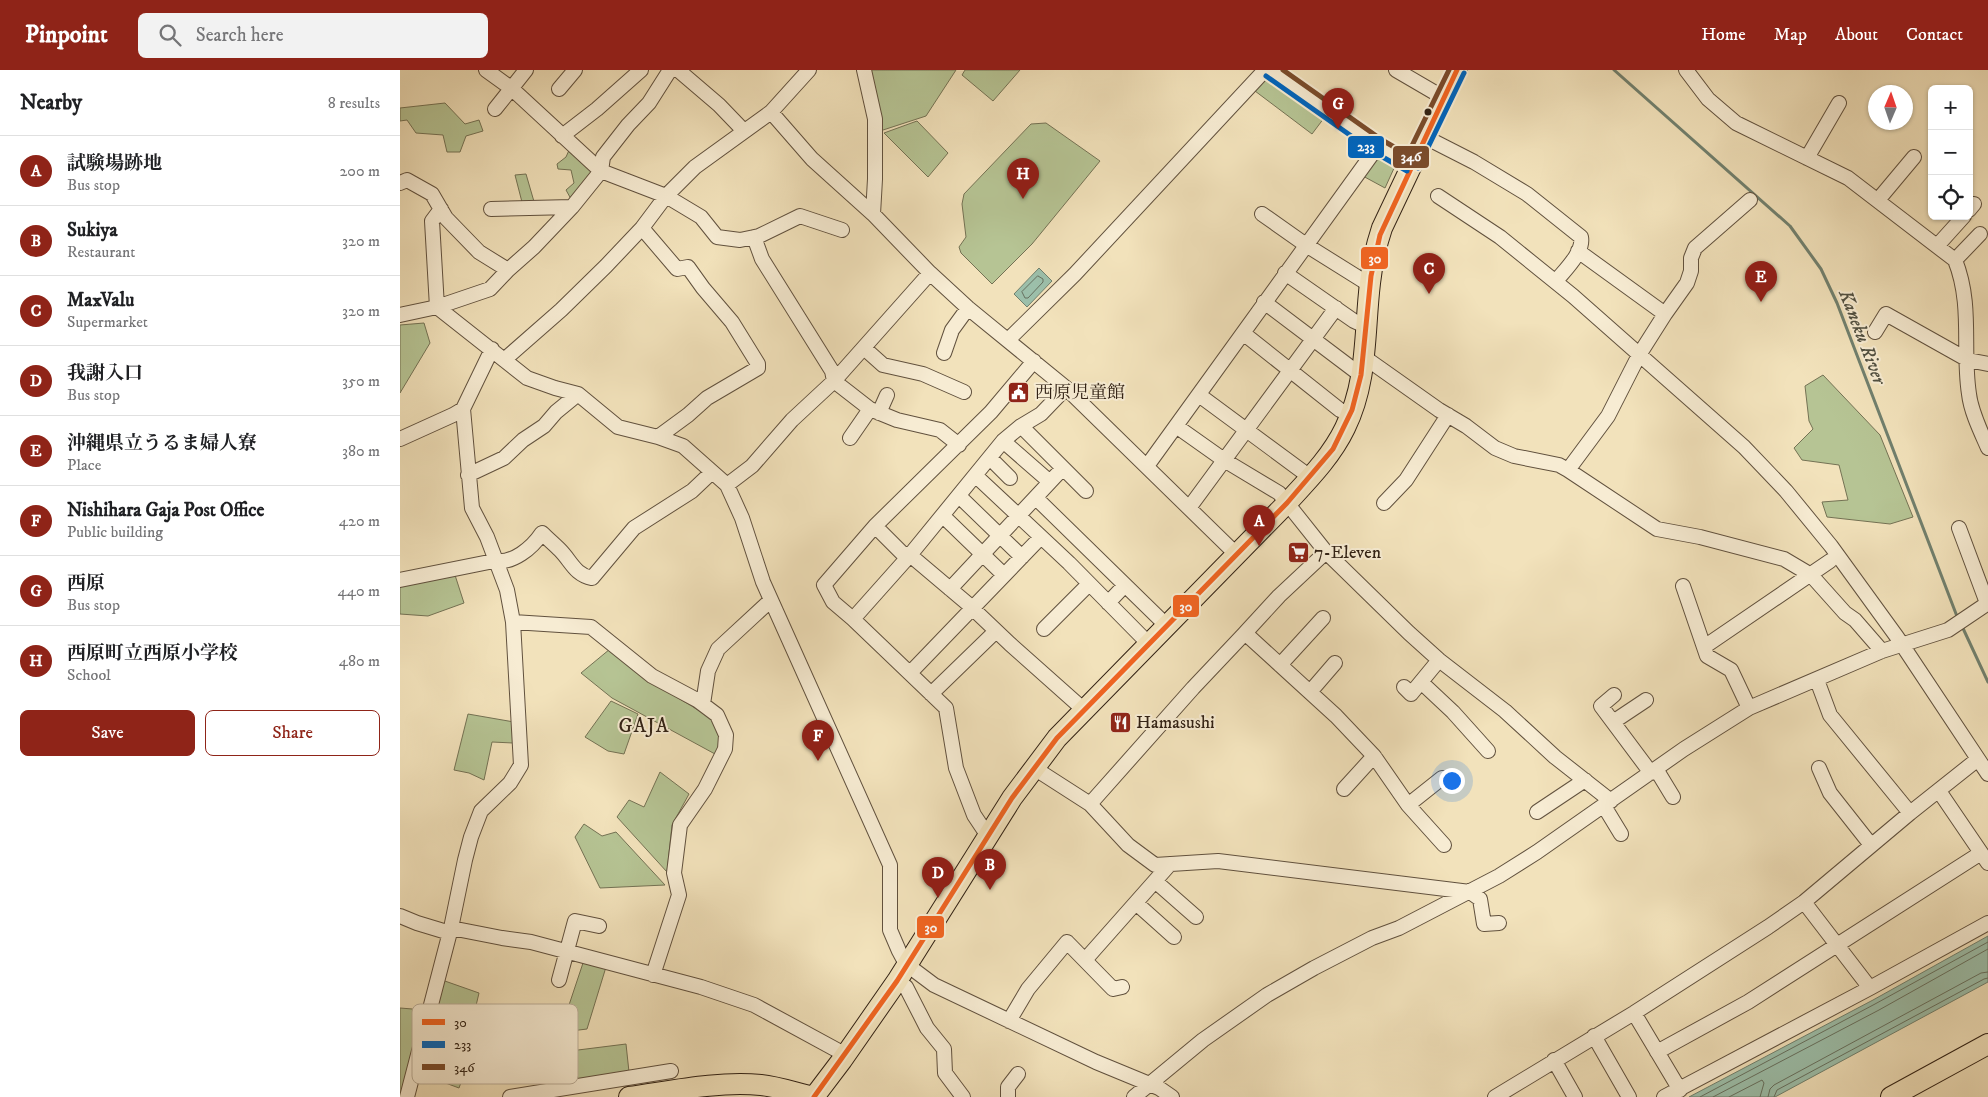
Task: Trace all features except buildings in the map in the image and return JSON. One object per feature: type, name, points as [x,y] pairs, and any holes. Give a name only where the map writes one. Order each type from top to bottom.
[{"type":"highway","points":[[629,1097],[741,1084],[777,1088],[814,1097],[846,1055],[924,939],[988,836],[1034,768],[1057,738],[1286,503],[1310,477],[1339,440],[1351,415],[1363,367],[1370,284],[1376,247],[1382,228],[1457,70]]},
{"type":"highway","points":[[1891,1097],[1988,1044]]},
{"type":"street","points":[[486,70],[511,88],[601,171],[666,196],[701,217],[718,237],[740,240],[754,237],[800,216],[842,230]]},
{"type":"street","points":[[495,109],[526,70]]},
{"type":"street","points":[[562,136],[641,70]]},
{"type":"street","points":[[400,315],[437,308],[490,289],[572,208],[601,171],[603,157],[628,125],[649,103],[670,70]]},
{"type":"street","points":[[678,70],[719,105],[744,131]]},
{"type":"street","points":[[504,360],[561,310],[642,228],[666,196],[695,167],[771,112],[808,70]]},
{"type":"street","points":[[864,70],[875,119],[873,214]]},
{"type":"street","points":[[1008,340],[1075,274],[1266,70]]},
{"type":"street","points":[[1270,70],[1378,146],[1411,165]]},
{"type":"street","points":[[1396,70],[1444,98]]},
{"type":"street","points":[[1686,70],[1708,99],[1736,123],[1848,178],[1955,260],[1966,303],[1968,395],[1988,448]]},
{"type":"street","points":[[558,88],[571,71]]},
{"type":"street","points":[[1807,158],[1839,103]]},
{"type":"street","points":[[771,112],[812,159],[873,214],[930,273],[968,308],[1066,388],[1236,554]]},
{"type":"street","points":[[1424,137],[1474,162],[1527,194],[1581,237],[1582,244],[1556,281]]},
{"type":"street","points":[[1147,466],[1378,146]]},
{"type":"street","points":[[1878,200],[1914,157]]},
{"type":"street","points":[[400,183],[407,180],[432,194],[446,218],[479,252],[508,270]]},
{"type":"street","points":[[1438,196],[1500,237],[1556,281],[1744,447],[1786,490],[1826,540],[1903,645],[1988,774]]},
{"type":"street","points":[[1568,470],[1608,416],[1639,355],[1687,283],[1691,271],[1691,258],[1695,248],[1750,200]]},
{"type":"street","points":[[491,208],[572,208]]},
{"type":"street","points":[[437,308],[432,221],[441,209]]},
{"type":"street","points":[[1262,214],[1306,246],[1370,284]]},
{"type":"street","points":[[1937,246],[1960,220]]},
{"type":"street","points":[[642,228],[677,269],[688,267],[732,322],[758,364],[758,368],[707,398],[658,437]]},
{"type":"street","points":[[1955,260],[1980,234]]},
{"type":"street","points":[[754,237],[762,259],[832,371],[834,382],[874,411],[897,420],[940,430],[959,445]]},
{"type":"street","points":[[1578,251],[1665,314]]},
{"type":"street","points":[[728,485],[752,466],[792,420],[834,382],[930,273]]},
{"type":"street","points":[[1285,273],[1367,327]]},
{"type":"street","points":[[1264,302],[1313,339],[1448,415],[1495,448],[1504,452],[1558,465],[1657,529],[1700,537],[1784,559],[1811,575],[1882,651]]},
{"type":"street","points":[[437,308],[527,378],[578,394],[618,427],[658,437],[682,446],[711,473],[728,485],[742,518],[763,582],[890,864],[890,930],[899,951],[906,987],[927,1028],[944,1049],[945,1073],[963,1097]]},
{"type":"street","points":[[944,353],[952,330],[968,308]]},
{"type":"street","points":[[1189,508],[1336,308]]},
{"type":"street","points":[[1874,332],[1886,314],[1968,360],[1988,364]]},
{"type":"street","points":[[1243,333],[1340,410],[1351,415]]},
{"type":"street","points":[[864,348],[883,365],[924,374],[964,392]]},
{"type":"street","points":[[432,1004],[451,930],[465,860],[480,811],[510,783],[521,765],[513,622],[507,590],[494,561],[487,538],[472,508],[463,409],[492,349]]},
{"type":"street","points":[[988,836],[974,816],[956,768],[946,708],[833,602],[824,585],[876,526],[991,412],[1034,361]]},
{"type":"street","points":[[853,619],[910,555],[1003,441],[1041,414],[1066,388]]},
{"type":"street","points":[[468,475],[504,458],[523,440],[544,426],[556,412],[578,394]]},
{"type":"street","points":[[850,438],[887,395]]},
{"type":"street","points":[[1199,395],[1310,477]]},
{"type":"street","points":[[400,439],[454,415],[463,409]]},
{"type":"street","points":[[1384,504],[1406,480],[1448,415]]},
{"type":"street","points":[[1022,426],[1086,491]]},
{"type":"street","points":[[1176,426],[1224,460],[1279,493],[1326,552],[1409,633],[1439,660],[1506,711],[1555,757],[1584,780],[1608,804],[1621,834]]},
{"type":"street","points":[[1003,441],[1050,482]]},
{"type":"street","points":[[990,458],[1010,478]]},
{"type":"street","points":[[950,589],[1063,468]]},
{"type":"street","points":[[400,580],[494,561],[503,562],[524,552],[534,544],[542,533],[561,550],[576,572],[592,578],[634,528],[692,491],[711,473]]},
{"type":"street","points":[[976,476],[1064,558],[1148,643]]},
{"type":"street","points":[[959,496],[1022,557]]},
{"type":"street","points":[[1036,498],[1166,625]]},
{"type":"street","points":[[942,516],[1004,575]]},
{"type":"street","points":[[876,526],[902,553],[910,555],[972,608],[1083,710]]},
{"type":"street","points":[[1134,1097],[1203,1040],[1267,995],[1372,938],[1399,928],[1470,892],[1537,852],[1653,771],[1749,708],[1882,651],[1948,630],[1988,603],[1959,528]]},
{"type":"street","points":[[910,673],[1042,537]]},
{"type":"street","points":[[1064,558],[1080,542]]},
{"type":"street","points":[[1090,804],[1193,688],[1280,596],[1326,552]]},
{"type":"street","points":[[1704,647],[1830,561]]},
{"type":"street","points":[[1044,629],[1089,584]]},
{"type":"street","points":[[1108,603],[1125,585]]},
{"type":"street","points":[[1682,586],[1682,602],[1707,656],[1731,670],[1749,708]]},
{"type":"street","points":[[703,704],[708,671],[718,649],[771,600]]},
{"type":"street","points":[[1280,665],[1323,618]]},
{"type":"street","points":[[513,622],[591,627],[652,676],[703,704],[717,715],[726,735],[725,749],[705,789],[680,825],[674,873],[679,895],[653,975]]},
{"type":"street","points":[[931,694],[996,631]]},
{"type":"street","points":[[1245,634],[1336,716],[1374,756],[1408,805],[1444,845]]},
{"type":"street","points":[[1404,687],[1411,694],[1439,660]]},
{"type":"street","points":[[1310,692],[1335,663]]},
{"type":"street","points":[[1817,680],[1830,715],[1910,813]]},
{"type":"street","points":[[1421,682],[1453,712],[1488,751]]},
{"type":"street","points":[[1614,695],[1601,706],[1673,797]]},
{"type":"street","points":[[1613,722],[1646,700]]},
{"type":"street","points":[[1344,789],[1374,756]]},
{"type":"street","points":[[1495,1097],[1514,1092],[1554,1060],[1634,1013],[1804,902],[1978,759]]},
{"type":"street","points":[[1034,768],[1090,804],[1128,845],[1154,865],[1218,861],[1470,892],[1480,899],[1484,924],[1499,924]]},
{"type":"street","points":[[1819,768],[1830,792],[1872,845]]},
{"type":"street","points":[[1408,805],[1442,778]]},
{"type":"street","points":[[1537,812],[1584,780]]},
{"type":"street","points":[[1657,1052],[1748,1002],[1837,946],[1985,858],[1939,791]]},
{"type":"street","points":[[1085,960],[1170,864]]},
{"type":"street","points":[[1155,881],[1196,917]]},
{"type":"street","points":[[1804,902],[1870,988]]},
{"type":"street","points":[[1136,903],[1174,937]]},
{"type":"street","points":[[400,916],[417,923],[451,930],[531,942],[701,987],[754,1006],[846,1055]]},
{"type":"street","points":[[559,980],[576,921],[600,926]]},
{"type":"street","points":[[1664,1097],[1988,923]]},
{"type":"street","points":[[1009,1021],[1028,989],[1067,942],[1114,991]]},
{"type":"street","points":[[902,972],[934,985],[1096,1062],[1160,1088],[1172,1097]]},
{"type":"street","points":[[1634,1013],[1680,1090]]},
{"type":"street","points":[[1594,1036],[1629,1097]]},
{"type":"street","points":[[1554,1060],[1575,1097]]},
{"type":"street","points":[[510,1097],[671,1071]]},
{"type":"street","points":[[1008,1097],[1008,1087],[1018,1074]]},
{"type":"street","points":[[407,1097],[412,1078]]},
{"type":"shaded area","points":[[868,70],[956,70],[926,116],[880,131]]},
{"type":"shaded area","points":[[965,70],[1020,70],[993,101],[962,75]]},
{"type":"shaded area","points":[[1266,78],[1324,118],[1312,134],[1255,91]]},
{"type":"shaded area","points":[[445,103],[465,124],[479,120],[483,131],[466,136],[460,152],[447,152],[443,135],[416,133],[407,120],[400,121],[400,108]]},
{"type":"shaded area","points":[[917,121],[948,153],[928,177],[884,133]]},
{"type":"shaded area","points":[[1046,123],[1100,161],[1032,244],[992,284],[961,253],[959,247],[966,237],[962,204],[964,194],[1031,124]]},
{"type":"shaded area","points":[[570,148],[593,172],[571,199],[566,190],[574,183],[571,170],[558,169],[557,164],[566,157]]},
{"type":"shaded area","points":[[1376,153],[1395,166],[1385,188],[1361,175]]},
{"type":"shaded area","points":[[526,174],[535,205],[523,206],[515,175]]},
{"type":"shaded area","points":[[424,323],[430,343],[400,393],[400,325]]},
{"type":"shaded area","points":[[1823,375],[1880,435],[1913,517],[1890,524],[1827,517],[1822,502],[1848,500],[1839,465],[1802,460],[1794,448],[1813,429],[1809,421],[1805,386]]},
{"type":"shaded area","points":[[454,572],[464,603],[428,616],[400,614],[400,584]]},
{"type":"shaded area","points":[[610,649],[648,680],[710,717],[721,734],[715,754],[612,698],[581,673]]},
{"type":"shaded area","points":[[611,701],[638,714],[624,754],[608,751],[585,737]]},
{"type":"shaded area","points":[[468,714],[514,722],[513,743],[492,742],[484,780],[469,773],[454,770]]},
{"type":"shaded area","points":[[660,772],[689,794],[672,825],[667,872],[617,817],[629,800],[644,807]]},
{"type":"shaded area","points":[[584,824],[602,836],[616,832],[665,885],[600,888],[575,837]]},
{"type":"shaded area","points":[[584,960],[606,967],[587,1029],[578,1030],[578,1004],[569,1004]]},
{"type":"shaded area","points":[[442,980],[479,993],[476,1004],[435,1004]]},
{"type":"shaded area","points":[[400,1008],[412,1009],[412,1059],[402,1097],[400,1097]]},
{"type":"shaded area","points":[[626,1044],[629,1072],[578,1081],[578,1050]]},
{"type":"shaded area","points":[[448,1084],[460,1084],[459,1088]]},
{"type":"shaded area","points":[[540,1084],[559,1084],[541,1087]]},
{"type":"water","points":[[1039,268],[1052,281],[1027,307],[1014,294]]},
{"type":"water","points":[[1988,936],[1988,982],[1775,1097],[1689,1097],[1873,1000]]},
{"type":"waterway","name":"Kaneku River","points":[[1614,70],[1790,226],[1821,269],[1837,303],[1958,619]]},
{"type":"waterway","name":"Kaneku River","points":[[1961,624],[1988,682]]},
{"type":"transit line","name":"346","points":[[1283,70],[1382,140],[1415,159]]},
{"type":"transit line","name":"346","points":[[1404,162],[1449,70]]},
{"type":"transit line","name":"30","points":[[814,1097],[897,981],[1012,798],[1057,738],[1287,503],[1333,449],[1352,410],[1361,375],[1371,276],[1380,235],[1457,70]]},
{"type":"transit line","name":"233","points":[[1418,168],[1464,73]]},
{"type":"transit line","name":"233","points":[[1266,76],[1374,152],[1407,171]]},
{"type":"place","name":"西原","points":[[1338,129]]},
{"type":"place","name":"西原町立西原小学校","points":[[1023,199]]},
{"type":"place","name":"MaxValu","points":[[1429,294]]},
{"type":"place","name":"沖縄県立うるま婦人寮","points":[[1761,302]]},
{"type":"place","name":"西原児童館","points":[[1019,393]]},
{"type":"place","name":"試験場跡地","points":[[1259,546]]},
{"type":"place","name":"7-Eleven","points":[[1298,553]]},
{"type":"place","name":"Hamasushi","points":[[1120,723]]},
{"type":"place","name":"Nishihara Gaja Post Office","points":[[818,761]]},
{"type":"place","name":"Sukiya","points":[[990,890]]},
{"type":"place","name":"我謝入口","points":[[938,898]]},
{"type":"district","name":"GAJA","points":[[644,726]]}]
